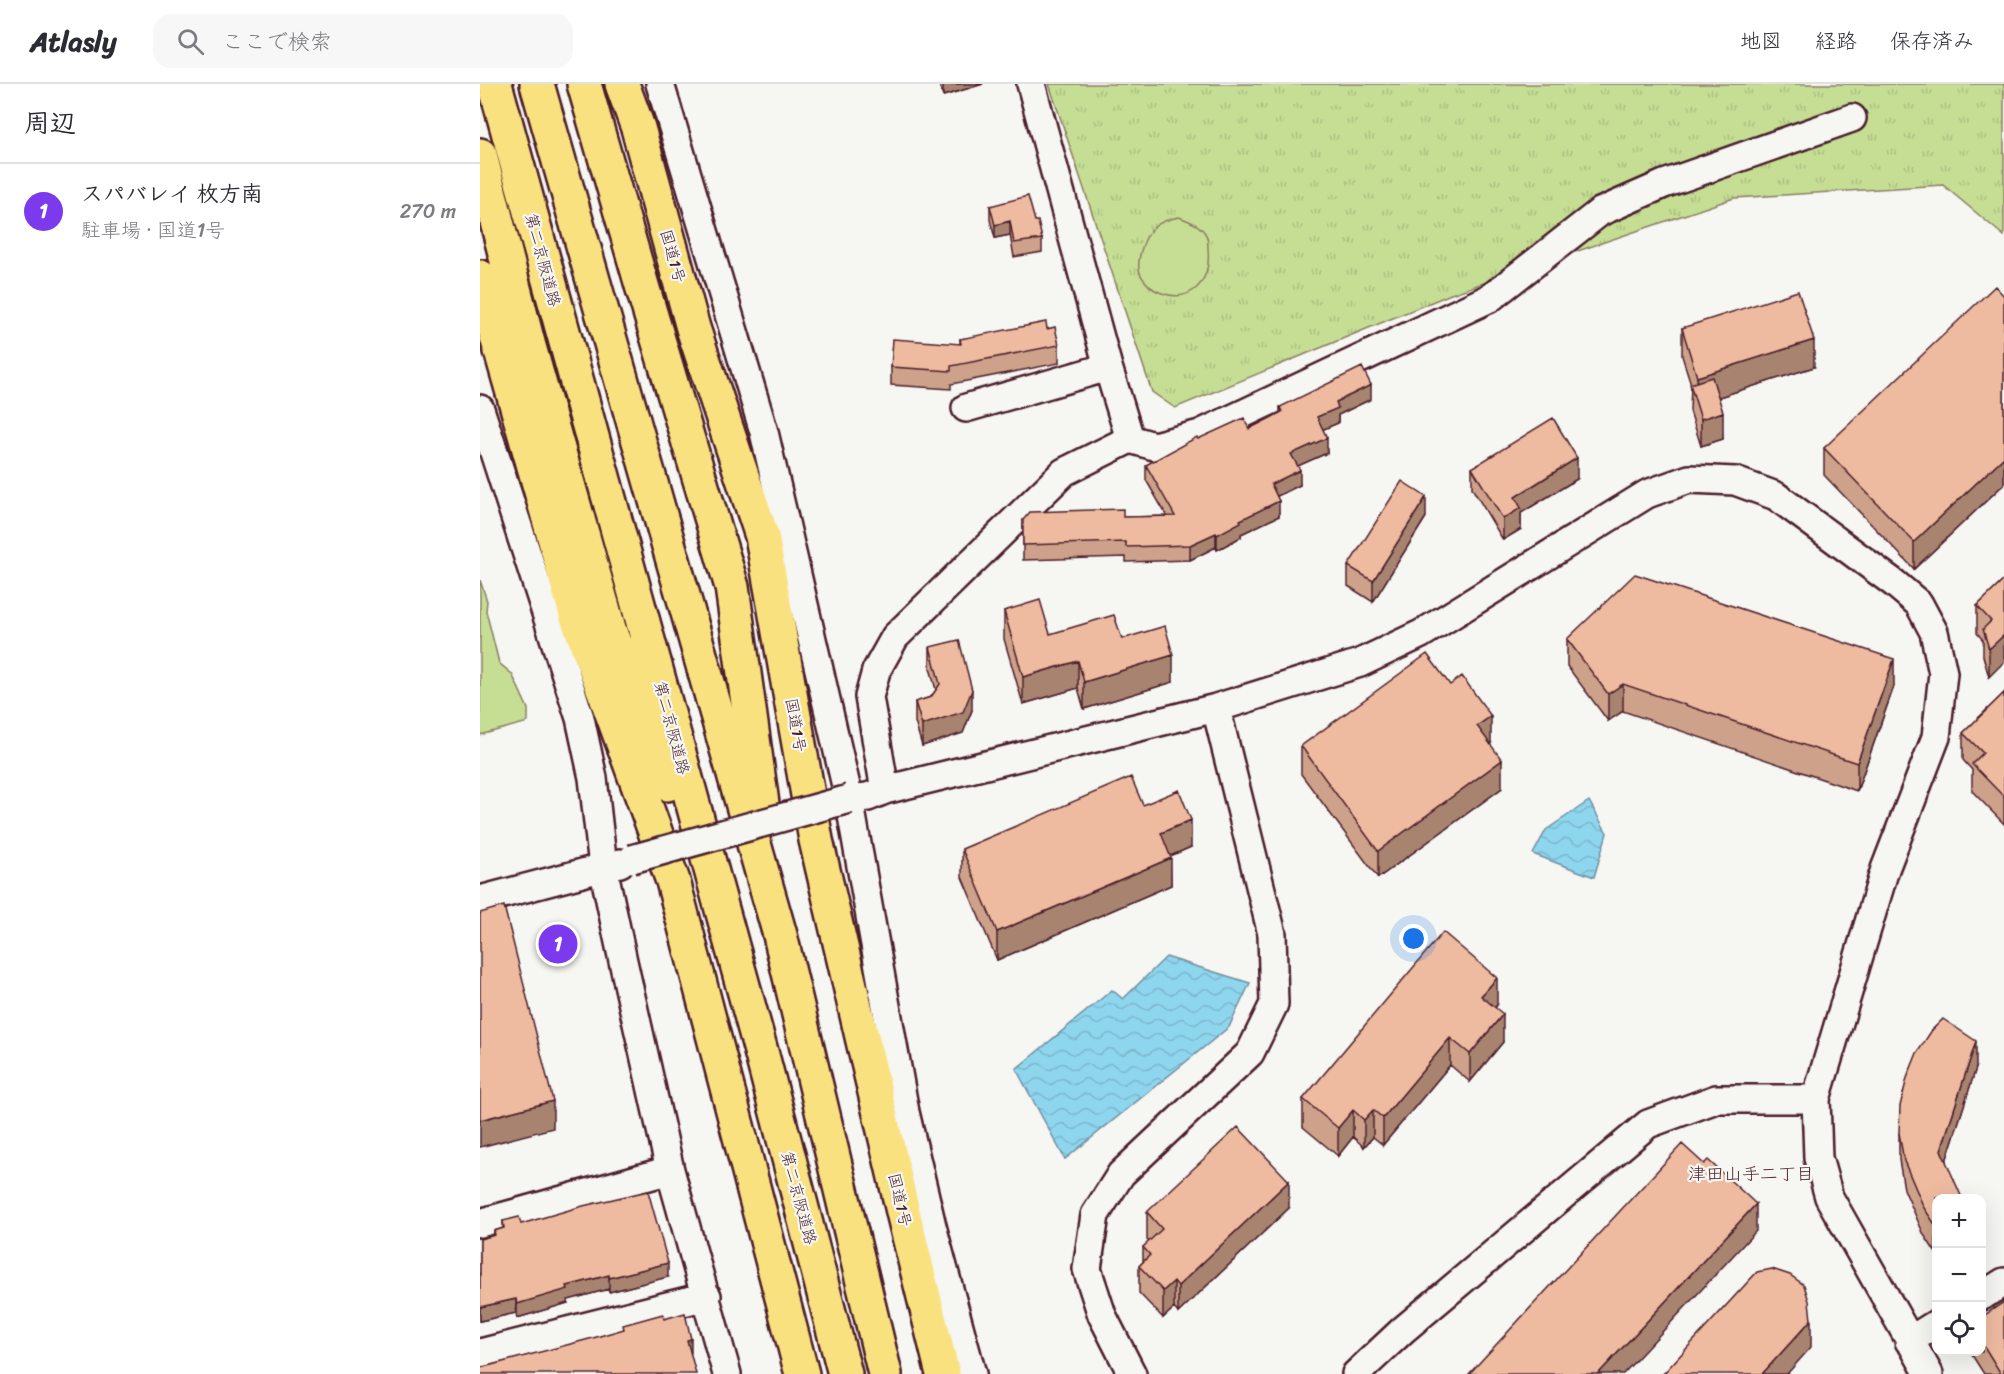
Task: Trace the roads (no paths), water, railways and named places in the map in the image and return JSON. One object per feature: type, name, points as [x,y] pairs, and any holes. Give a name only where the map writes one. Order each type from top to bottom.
[{"type":"highway","name":"第二京阪道路","points":[[495,84],[742,983],[845,1374]]},
{"type":"highway","points":[[537,84],[780,935],[885,1374]]},
{"type":"highway","points":[[584,84],[732,587],[780,935]]},
{"type":"highway","name":"国道1号","points":[[622,84],[638,128],[693,328],[762,536],[816,840],[943,1374]]},
{"type":"highway","points":[[480,155],[528,342],[610,632],[742,983]]},
{"type":"highway","points":[[480,277],[576,614],[673,881],[802,1374]]},
{"type":"street","points":[[660,84],[764,432],[849,799],[905,1112],[932,1227],[972,1374]]},
{"type":"street","points":[[1031,84],[1108,367],[1130,438]]},
{"type":"street","points":[[885,790],[869,697],[876,671],[896,637],[1064,472],[1130,438],[1154,446],[1200,434],[1490,298],[1600,212],[1664,184],[1852,118]]},
{"type":"street","points":[[966,408],[1108,367]]},
{"type":"street","points":[[480,409],[580,718],[593,778],[603,867],[670,1170],[727,1374]]},
{"type":"street","points":[[480,900],[849,799],[868,797],[885,790],[1216,708],[1360,663],[1421,634],[1647,494],[1689,479],[1735,481],[1776,496],[1919,604],[1934,632],[1943,673],[1936,737],[1885,869],[1816,1099],[1818,1158],[1829,1197],[1929,1374]]},
{"type":"street","points":[[1132,1374],[1102,1315],[1087,1269],[1095,1215],[1120,1174],[1250,1053],[1274,1004],[1272,934],[1216,708]]},
{"type":"street","points":[[1356,1374],[1403,1330],[1648,1124],[1716,1099],[1816,1099]]},
{"type":"street","points":[[480,1224],[670,1170]]},
{"type":"street","points":[[1986,1293],[2004,1282]]},
{"type":"street","points":[[480,1353],[707,1296]]},
{"type":"street","points":[[1910,1341],[1932,1327]]},
{"type":"water","points":[[1589,801],[1607,833],[1594,877],[1533,854],[1546,830]]},
{"type":"water","points":[[1166,957],[1250,983],[1229,1027],[1065,1159],[1016,1069],[1112,990],[1123,999]]},
{"type":"place","name":"スパバレイ 枚方南","points":[[558,944]]},
{"type":"district","name":"津田山手二丁目","points":[[1751,1174]]}]
